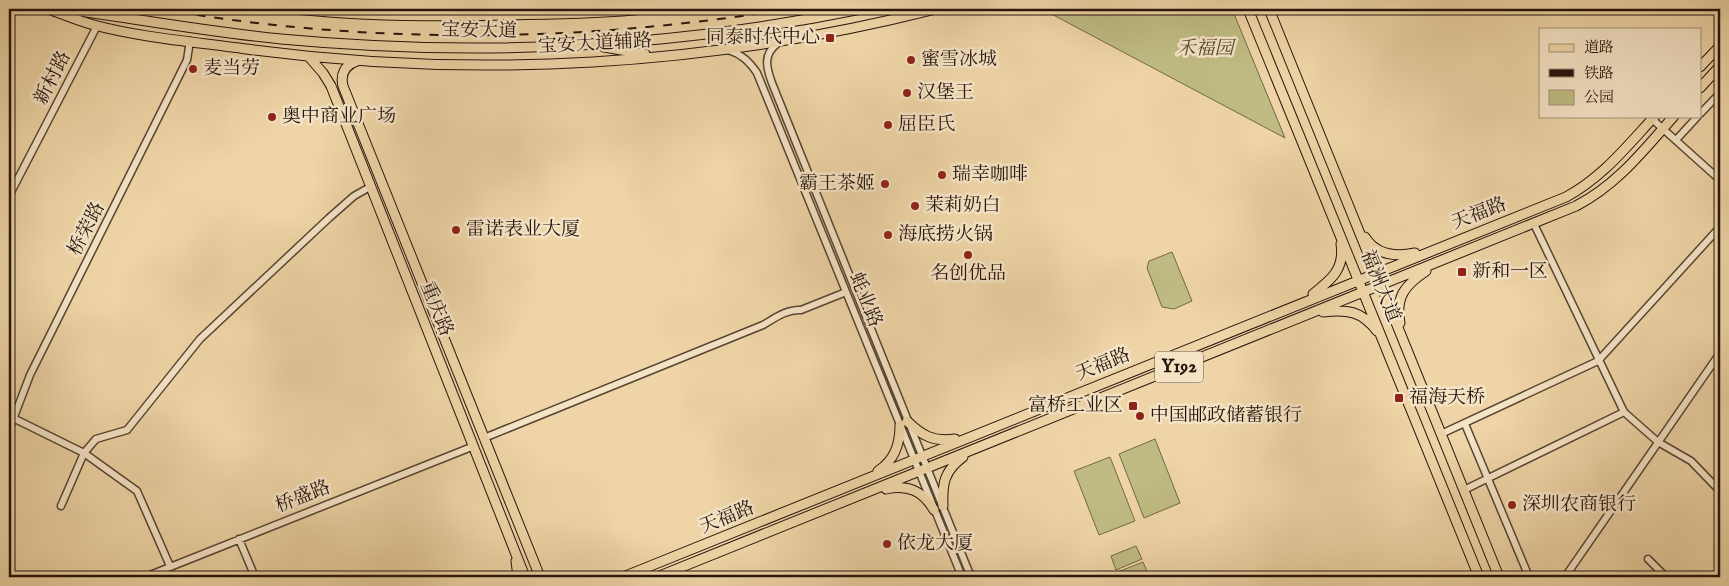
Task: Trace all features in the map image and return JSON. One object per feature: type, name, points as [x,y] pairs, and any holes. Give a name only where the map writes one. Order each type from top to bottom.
[{"type":"main road","name":"宝安大道辅路","points":[[48,9],[97,26],[309,57],[357,61],[525,65],[658,57],[724,50],[780,42],[936,9]]},
{"type":"main road","name":"宝安大道","points":[[66,9],[280,39],[460,48],[594,45],[781,24],[861,9]]},
{"type":"main road","name":"宝安大道","points":[[294,9],[334,13],[453,16],[549,14],[644,9]]},
{"type":"main road","name":"福洲大道","points":[[1248,9],[1479,577]]},
{"type":"main road","name":"福洲大道","points":[[1269,9],[1499,577]]},
{"type":"main road","points":[[594,45],[658,57]]},
{"type":"main road","points":[[1702,65],[1720,46]]},
{"type":"main road","name":"重庆路","points":[[309,57],[328,80],[525,577]]},
{"type":"main road","name":"重庆路","points":[[357,61],[344,70],[342,82],[540,577]]},
{"type":"main road","points":[[1702,86],[1720,66]]},
{"type":"main road","name":"天福路","points":[[623,577],[1376,272],[1554,202],[1580,190],[1608,167],[1654,118]]},
{"type":"main road","name":"天福路","points":[[657,577],[1576,206],[1603,190],[1615,180],[1672,118]]},
{"type":"main road","points":[[350,137],[362,132]]},
{"type":"main road","points":[[1355,220],[1367,240],[1383,254],[1409,254],[1435,249]]},
{"type":"main road","points":[[1303,302],[1336,275],[1341,265],[1342,252],[1338,229]]},
{"type":"main road","points":[[1404,343],[1398,314],[1398,302],[1402,292],[1409,283],[1438,262]]},
{"type":"main road","points":[[1313,313],[1348,310],[1357,313],[1371,324],[1387,348]]},
{"type":"main road","points":[[860,481],[881,469],[893,456],[904,423],[926,437],[940,441],[972,436]]},
{"type":"main road","points":[[938,508],[945,475],[957,462],[976,449]]},
{"type":"main road","points":[[866,493],[893,487],[911,489],[925,496],[938,508]]},
{"type":"main road","points":[[514,548],[518,577]]},
{"type":"street","name":"新村路","points":[[9,196],[97,26]]},
{"type":"street","name":"桥荣路","points":[[9,430],[11,418],[30,375],[187,60],[190,41]]},
{"type":"street","name":"蚝业路","points":[[780,42],[768,53],[766,64],[768,72],[938,508],[962,577]]},
{"type":"street","name":"蚝业路","points":[[724,50],[739,54],[757,72],[846,292],[904,423]]},
{"type":"street","points":[[1702,112],[1720,93]]},
{"type":"street","points":[[1654,118],[1720,180]]},
{"type":"street","points":[[1676,140],[1696,118]]},
{"type":"street","points":[[61,506],[84,453],[96,439],[127,430],[200,339],[329,218],[354,196],[370,187]]},
{"type":"street","points":[[1534,224],[1624,412],[1658,442],[1692,461],[1720,490]]},
{"type":"street","points":[[1441,434],[1598,361],[1720,228]]},
{"type":"street","points":[[484,438],[763,325],[779,315],[794,309],[802,310],[846,292]]},
{"type":"street","points":[[1565,577],[1720,353]]},
{"type":"street","points":[[1464,490],[1624,412]]},
{"type":"street","points":[[11,418],[84,453],[137,491],[170,566]]},
{"type":"street","points":[[1465,424],[1529,577]]},
{"type":"street","name":"桥盛路","points":[[145,577],[474,446]]},
{"type":"street","name":"蚝业路","points":[[938,508],[971,577]]},
{"type":"street","points":[[239,539],[255,577]]},
{"type":"street","points":[[1648,559],[1666,577]]},
{"type":"green space","name":"禾福园","points":[[1042,9],[1232,9],[1285,138]]},
{"type":"green space","points":[[1172,252],[1192,301],[1174,309],[1162,307],[1147,268],[1149,261]]},
{"type":"green space","points":[[1155,439],[1180,503],[1144,518],[1119,454]]},
{"type":"green space","points":[[1110,457],[1135,521],[1099,535],[1074,471]]},
{"type":"green space","points":[[1136,546],[1142,559],[1116,570],[1111,556]]},
{"type":"green space","points":[[1143,562],[1149,576],[1120,577],[1118,572]]},
{"type":"railway","points":[[161,9],[238,21],[316,29],[395,34],[474,35],[632,28],[710,20],[787,9]]},
{"type":"place","name":"同泰时代中心","points":[[830,38]]},
{"type":"place","name":"蜜雪冰城","points":[[911,60]]},
{"type":"place","name":"麦当劳","points":[[193,69]]},
{"type":"place","name":"汉堡王","points":[[907,93]]},
{"type":"place","name":"奥中商业广场","points":[[272,117]]},
{"type":"place","name":"屈臣氏","points":[[888,125]]},
{"type":"place","name":"瑞幸咖啡","points":[[942,175]]},
{"type":"place","name":"霸王茶姬","points":[[885,184]]},
{"type":"place","name":"茉莉奶白","points":[[915,206]]},
{"type":"place","name":"雷诺表业大厦","points":[[456,230]]},
{"type":"place","name":"海底捞火锅","points":[[888,235]]},
{"type":"place","name":"名创优品","points":[[968,255]]},
{"type":"place","name":"新和一区","points":[[1462,272]]},
{"type":"place","name":"福海天桥","points":[[1399,398]]},
{"type":"place","name":"富桥工业区","points":[[1133,406]]},
{"type":"place","name":"中国邮政储蓄银行","points":[[1140,416]]},
{"type":"place","name":"深圳农商银行","points":[[1512,505]]},
{"type":"place","name":"依龙大厦","points":[[887,544]]}]
